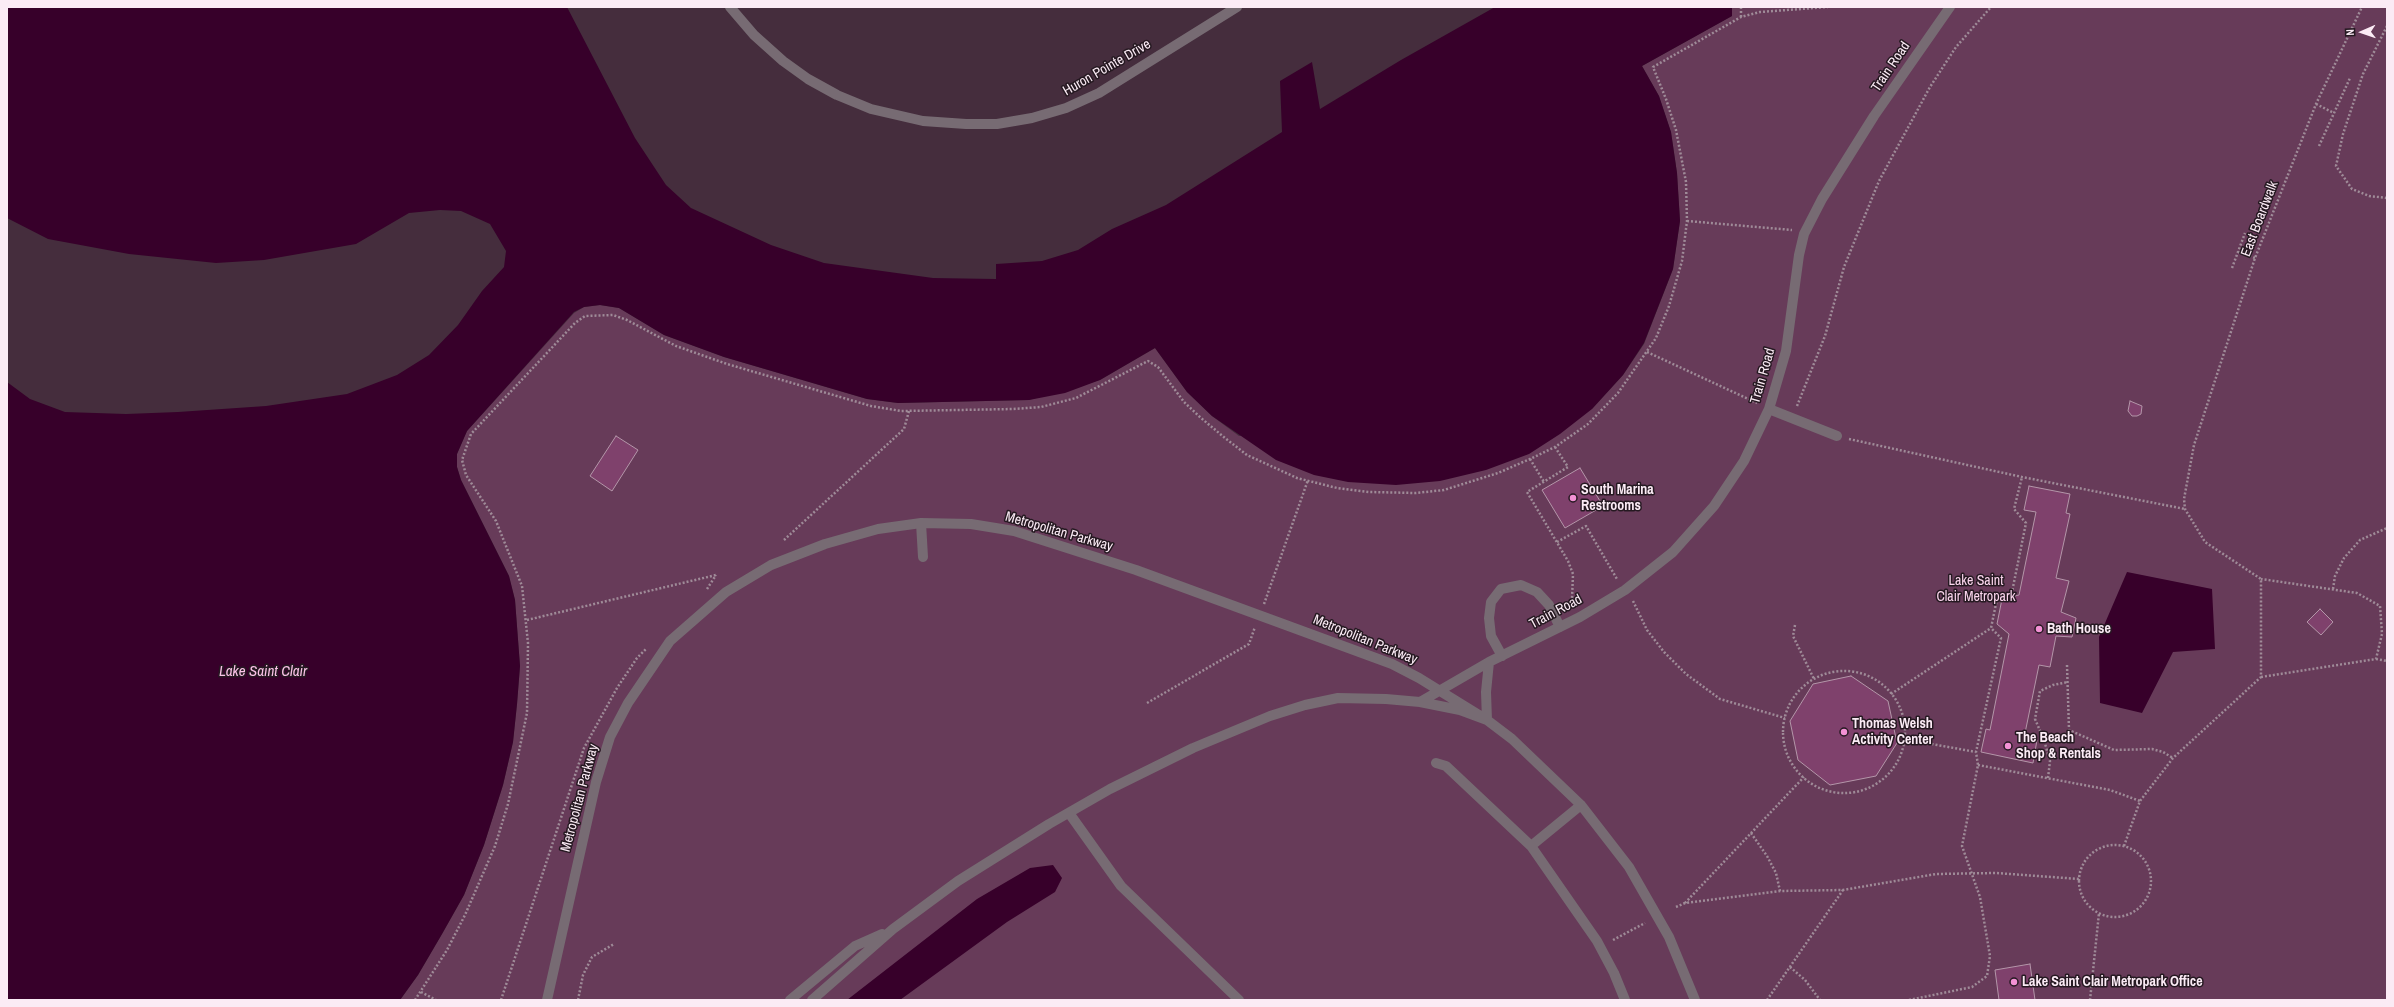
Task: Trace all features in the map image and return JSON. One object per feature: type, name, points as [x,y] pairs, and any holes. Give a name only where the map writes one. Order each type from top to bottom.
[{"type":"street","name":"Huron Pointe Drive","points":[[730,7],[754,35],[783,61],[808,79],[837,95],[871,109],[923,121],[966,124],[997,124],[1025,119],[1066,108],[1099,93],[1236,7]]},
{"type":"street","name":"Train Road","points":[[1420,702],[1489,662],[1560,627],[1625,590],[1678,546],[1714,506],[1744,461],[1769,409],[1786,351],[1799,255],[1804,234],[1822,199],[1874,116],[1950,7]]},
{"type":"street","points":[[1769,409],[1837,436]]},
{"type":"street","points":[[921,523],[923,556]]},
{"type":"street","name":"Metropolitan Parkway","points":[[547,1000],[596,782],[608,745],[628,702],[670,640],[726,592],[771,565],[825,544],[878,529],[921,523],[971,524],[1014,531],[1056,543],[1324,638],[1392,664],[1441,691],[1487,720]]},
{"type":"street","points":[[1502,656],[1491,636],[1489,618],[1491,602],[1501,589],[1521,585],[1536,592],[1549,605],[1560,627]]},
{"type":"street","points":[[1487,720],[1486,692],[1489,662]]},
{"type":"street","points":[[812,1000],[894,929],[958,881],[1069,813],[1193,748],[1270,716],[1304,705],[1338,698],[1386,699],[1420,702],[1460,710],[1487,720],[1498,728],[1535,760],[1581,805],[1629,867],[1659,916],[1694,1000]]},
{"type":"street","points":[[1436,763],[1446,766],[1531,846],[1597,941],[1614,973],[1625,1000]]},
{"type":"street","points":[[1531,846],[1581,805]]},
{"type":"street","points":[[1069,813],[1120,886],[1239,1000]]},
{"type":"street","points":[[790,1000],[855,946],[894,929]]},
{"type":"path","points":[[1741,7],[1741,17]]},
{"type":"path","points":[[415,1000],[465,915],[495,846],[508,804],[527,713],[529,672],[527,620],[522,586],[496,521],[466,475],[462,460],[471,434],[575,323],[585,316],[612,315],[627,320],[676,346],[727,364],[871,406],[909,411],[1013,409],[1041,406],[1076,398],[1148,361],[1158,367],[1184,402],[1200,418],[1247,455],[1302,479],[1337,488],[1369,492],[1416,492],[1444,490],[1498,473],[1530,459],[1555,447],[1588,424],[1618,393],[1656,338],[1669,306],[1682,261],[1687,221],[1686,182],[1681,153],[1666,99],[1652,67],[1741,17],[1760,12],[1828,7]]},
{"type":"path","points":[[1795,410],[1825,336],[1844,267],[1879,181],[1930,87],[1956,47],[1991,7]]},
{"type":"path","name":"East Boardwalk","points":[[2185,509],[2184,499],[2194,445],[2254,258],[2316,104],[2362,7]]},
{"type":"path","points":[[2387,26],[2363,74],[2343,134],[2336,166],[2352,189],[2369,196],[2387,198]]},
{"type":"path","points":[[2319,146],[2350,78]]},
{"type":"path","points":[[2316,104],[2334,113]]},
{"type":"path","points":[[1687,221],[1789,229],[1804,234]]},
{"type":"path","points":[[2232,268],[2244,233]]},
{"type":"path","points":[[2238,252],[2254,258]]},
{"type":"path","points":[[1647,352],[1759,404]]},
{"type":"path","points":[[784,540],[904,429],[909,411]]},
{"type":"path","points":[[1837,436],[2022,477],[2185,509],[2205,542],[2261,579],[2357,593],[2380,606],[2382,634],[2376,659]]},
{"type":"path","points":[[1555,447],[1568,467],[1527,492],[1557,542],[1573,574],[1572,599],[1580,616]]},
{"type":"path","points":[[1530,459],[1544,482]]},
{"type":"path","points":[[1891,694],[1991,628],[1997,598],[2012,592],[2017,569],[2026,523],[2014,509],[2022,477]]},
{"type":"path","points":[[1557,542],[1586,526],[1618,581]]},
{"type":"path","points":[[2333,589],[2336,576],[2344,558],[2360,540],[2387,528]]},
{"type":"path","points":[[527,620],[716,575]]},
{"type":"path","points":[[2261,579],[2261,677]]},
{"type":"path","points":[[1630,598],[1634,602],[1647,630],[1664,652],[1686,674],[1720,699],[1785,718]]},
{"type":"path","points":[[1795,625],[1794,636],[1814,679]]},
{"type":"path","points":[[1909,1000],[1972,987],[1987,976],[1990,956],[1980,896],[1962,846],[1978,765],[1976,752],[2001,638],[1991,628]]},
{"type":"path","points":[[2124,846],[2140,801],[2173,758],[2261,677],[2376,659],[2387,661]]},
{"type":"path","points":[[2067,665],[2069,730],[2114,750],[2152,749],[2163,752],[2173,758]]},
{"type":"path","points":[[1849,671],[1867,675],[1882,685],[1891,694],[1902,712],[1904,739],[1898,760],[1887,776],[1871,787],[1853,792],[1834,792],[1816,786],[1804,777],[1791,762],[1785,748],[1783,733],[1785,718],[1798,694],[1814,679],[1831,672],[1849,671]]},
{"type":"path","points":[[2048,778],[2050,762],[2044,740],[2035,719],[2040,691],[2053,685],[2068,682]]},
{"type":"path","points":[[1904,739],[1976,752]]},
{"type":"path","points":[[1978,765],[2110,790],[2140,801]]},
{"type":"path","points":[[1685,903],[1804,777]]},
{"type":"path","points":[[1751,833],[1767,856],[1776,873],[1780,891]]},
{"type":"path","points":[[2108,846],[2124,846],[2135,851],[2146,864],[2151,881],[2149,893],[2143,904],[2134,912],[2123,916],[2111,917],[2100,913],[2084,899],[2079,879],[2081,869],[2094,852],[2108,846]]},
{"type":"path","points":[[1676,907],[1685,903],[1780,891],[1843,890],[1936,874],[1996,873],[2079,879]]},
{"type":"path","points":[[1767,1000],[1843,890]]},
{"type":"path","points":[[2090,1000],[2100,913]]},
{"type":"path","points":[[1612,940],[1648,922]]},
{"type":"path","points":[[578,1000],[583,975],[592,957],[614,944]]},
{"type":"path","points":[[1790,967],[1805,980],[1820,1000]]},
{"type":"path","points":[[421,992],[436,1000]]},
{"type":"green space","name":"Lake Saint Clair Metropark","points":[[1732,7],[2387,7],[2387,1000],[400,1000],[418,975],[464,895],[484,845],[503,785],[513,742],[517,704],[520,666],[515,600],[509,576],[461,480],[457,467],[457,454],[467,431],[574,313],[584,307],[600,305],[619,308],[664,335],[724,357],[867,399],[898,403],[1029,400],[1100,380],[1155,348],[1187,392],[1212,416],[1239,436],[1592,409],[1623,375],[1644,344],[1673,269],[1680,221],[1677,173],[1671,132],[1659,96],[1642,66],[1732,16]]},
{"type":"water","name":"Lake Saint Clair","points":[[7,7],[567,7],[635,138],[666,185],[691,208],[771,245],[824,263],[933,278],[996,279],[996,264],[1042,261],[1078,250],[1112,229],[1166,205],[1282,132],[1280,81],[1312,62],[1320,109],[1401,60],[1495,7],[1732,7],[1732,16],[1642,66],[1659,96],[1671,132],[1677,173],[1680,221],[1673,269],[1644,343],[1623,375],[1592,409],[1560,434],[1529,454],[1486,470],[1440,481],[1396,485],[1348,482],[1314,475],[1276,460],[1212,416],[1187,392],[1155,348],[1100,380],[1065,393],[1029,400],[898,403],[867,399],[724,357],[664,335],[619,308],[600,305],[584,307],[574,312],[467,431],[457,454],[457,467],[461,480],[509,576],[515,600],[520,666],[517,704],[513,742],[503,785],[484,845],[464,895],[418,975],[400,1000],[7,1000],[7,382],[30,399],[65,412],[126,414],[178,412],[266,406],[347,394],[397,375],[429,355],[458,325],[482,291],[504,267],[506,251],[490,224],[461,211],[440,210],[409,213],[356,244],[264,260],[216,263],[129,254],[48,239],[7,218]]},
{"type":"water","points":[[2127,572],[2212,589],[2215,649],[2173,652],[2142,713],[2100,703],[2099,637]]},
{"type":"water","points":[[1053,865],[1062,878],[1055,892],[1007,922],[900,1000],[847,1000],[977,899],[1030,868]]},
{"type":"building","points":[[2130,401],[2142,406],[2141,414],[2132,416],[2128,411]]},
{"type":"building","points":[[616,436],[638,450],[612,491],[590,476]]},
{"type":"building","name":"South Marina Restrooms","points":[[1580,468],[1603,506],[1565,528],[1542,490]]},
{"type":"building","name":"Bath House","points":[[2029,486],[2070,494],[2066,513],[2070,514],[2056,578],[2069,581],[2061,612],[2076,618],[2072,637],[2056,636],[2050,667],[2039,665],[2024,738],[2037,740],[2033,763],[1981,752],[1986,729],[1990,730],[2009,634],[1997,624],[2002,599],[2019,595],[2036,512],[2024,510]]},
{"type":"building","points":[[2320,609],[2333,622],[2321,635],[2307,622]]},
{"type":"building","name":"Thomas Welsh Activity Center","points":[[1851,676],[1888,701],[1897,743],[1876,776],[1830,785],[1798,760],[1790,721],[1813,684]]},
{"type":"building","name":"Lake Saint Clair Metropark Office","points":[[2030,964],[2035,1000],[1999,1000],[1995,970]]},
{"type":"place","name":"South Marina Restrooms","points":[[1573,498]]},
{"type":"place","name":"Bath House","points":[[2039,629]]},
{"type":"place","name":"Thomas Welsh Activity Center","points":[[1844,732]]},
{"type":"place","name":"The Beach Shop & Rentals","points":[[2008,746]]},
{"type":"place","name":"Lake Saint Clair Metropark Office","points":[[2014,982]]}]
